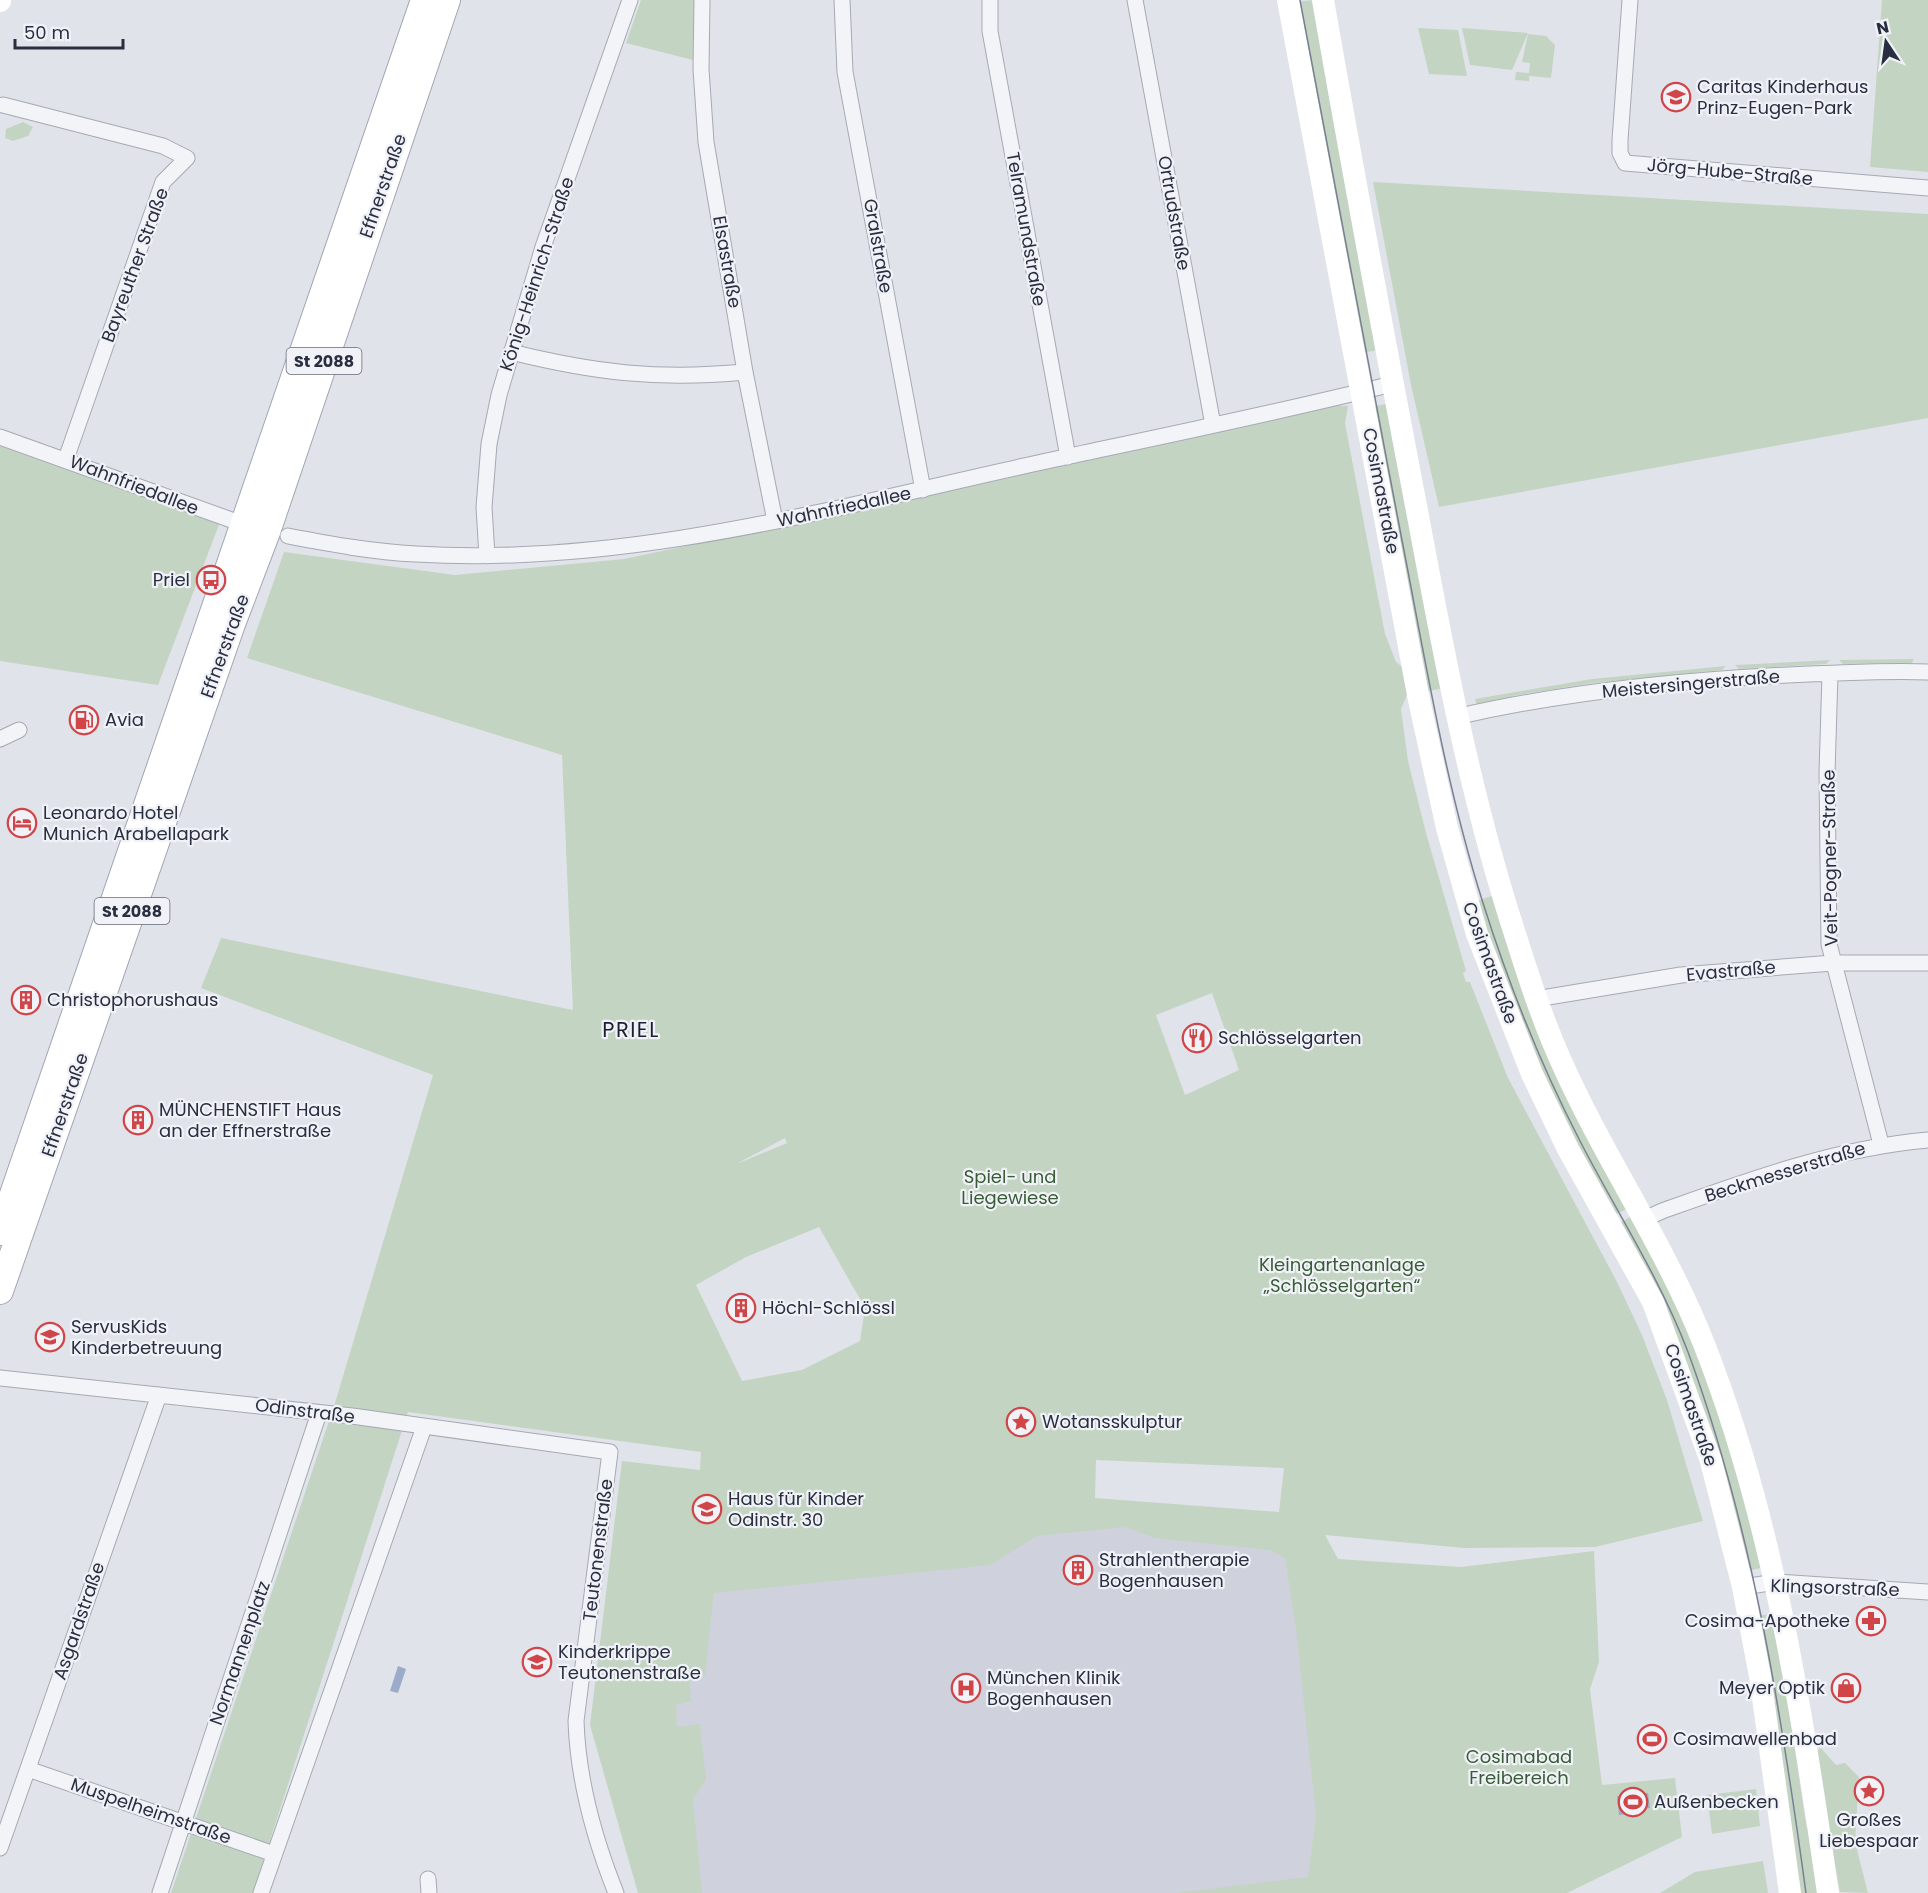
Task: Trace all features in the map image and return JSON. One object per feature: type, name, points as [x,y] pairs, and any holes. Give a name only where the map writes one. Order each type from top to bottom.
[{"type":"main road","name":"Effnerstraße","points":[[0,1232],[266,531],[360,182],[424,0]]},
{"type":"main road","name":"Effnerstraße","points":[[0,1291],[266,531],[447,0]]},
{"type":"main road","name":"Cosimastraße","points":[[1288,0],[1424,725],[1447,828],[1489,967],[1537,1085],[1568,1149],[1653,1302],[1711,1461],[1743,1587],[1760,1676],[1790,1893]]},
{"type":"main road","name":"Cosimastraße","points":[[1323,0],[1392,384],[1456,717],[1498,879],[1536,999],[1566,1071],[1598,1135],[1645,1219],[1689,1309],[1728,1407],[1776,1582],[1815,1803],[1828,1893]]},
{"type":"main road","points":[[1424,725],[1456,717]]},
{"type":"street","name":"König-Heinrich-Straße","points":[[487,556],[484,507],[489,444],[511,352],[543,247],[630,0]]},
{"type":"street","name":"Elsastraße","points":[[702,0],[701,69],[706,142],[745,372],[775,521]]},
{"type":"street","name":"Gralstraße","points":[[842,0],[845,72],[923,490]]},
{"type":"street","name":"Telramundstraße","points":[[990,0],[990,31],[1068,457]]},
{"type":"street","name":"Ortrudstraße","points":[[1135,0],[1213,425]]},
{"type":"street","name":"Jörg-Hube-Straße","points":[[1630,0],[1620,140],[1620,153],[1625,163],[1928,188]]},
{"type":"street","name":"Bayreuther Straße","points":[[3,105],[164,146],[187,158],[163,182],[66,459]]},
{"type":"street","points":[[511,352],[566,366],[621,374],[688,377],[745,372]]},
{"type":"street","name":"Wahnfriedallee","points":[[0,437],[266,531],[366,549],[416,554],[487,556],[633,544],[688,537],[775,521],[923,490],[1392,384]]},
{"type":"street","name":"Meistersingerstraße","points":[[1456,717],[1520,704],[1679,682],[1830,674],[1928,672]]},
{"type":"street","name":"Veit-Pogner-Straße","points":[[1830,674],[1827,773],[1829,944],[1881,1144]]},
{"type":"street","points":[[0,739],[19,730]]},
{"type":"street","name":"Evastraße","points":[[1536,999],[1681,975],[1833,963],[1928,963]]},
{"type":"street","name":"Beckmesserstraße","points":[[1645,1219],[1770,1173],[1881,1144],[1928,1140]]},
{"type":"street","name":"Odinstraße","points":[[0,1378],[320,1413],[610,1452]]},
{"type":"street","name":"Asgardstraße","points":[[0,1848],[159,1395]]},
{"type":"street","name":"Normannenplatz","points":[[160,1893],[320,1413]]},
{"type":"street","points":[[261,1893],[424,1427]]},
{"type":"street","name":"Teutonenstraße","points":[[610,1452],[576,1721],[578,1760],[585,1795],[616,1893]]},
{"type":"street","name":"Klingsorstraße","points":[[1743,1587],[1776,1582],[1928,1592]]},
{"type":"street","name":"Muspelheimstraße","points":[[28,1769],[274,1854]]},
{"type":"shaded area","name":"München Klinik Bogenhausen","points":[[896,1491],[1304,1544],[1328,1779],[1313,1893],[647,1893],[682,1575]]},
{"type":"green space","points":[[641,0],[695,0],[693,60],[626,43]]},
{"type":"green space","points":[[1315,0],[1329,97],[1380,350],[1360,353],[1294,2]]},
{"type":"green space","points":[[1882,0],[1928,0],[1928,172],[1870,167]]},
{"type":"green space","points":[[1418,28],[1458,30],[1467,76],[1429,74]]},
{"type":"green space","points":[[1462,28],[1528,33],[1512,70],[1470,65]]},
{"type":"green space","points":[[1528,34],[1546,36],[1555,45],[1551,78],[1529,76],[1529,81],[1515,80],[1516,72],[1529,73],[1530,63],[1522,62]]},
{"type":"green space","points":[[23,122],[33,127],[28,136],[13,141],[5,138],[6,129]]},
{"type":"green space","points":[[1373,182],[1928,214],[1928,418],[1439,507],[1411,385]]},
{"type":"green space","points":[[1391,403],[1445,688],[1423,692],[1370,407]]},
{"type":"green space","points":[[1329,405],[1348,406],[1345,423],[1385,634],[1396,662],[1408,671],[1412,683],[1401,709],[1408,761],[1426,833],[1466,971],[1463,973],[1466,982],[1470,982],[1508,1078],[1617,1282],[1642,1335],[1667,1400],[1703,1521],[1595,1547],[1464,1548],[1325,1535],[1338,1559],[1461,1567],[1594,1551],[1599,1662],[1590,1689],[1602,1785],[1675,1778],[1682,1837],[1567,1893],[1176,1893],[1308,1877],[1316,1816],[1296,1628],[1285,1558],[1270,1550],[1154,1538],[1125,1527],[1037,1536],[990,1565],[714,1593],[705,1675],[689,1676],[691,1701],[676,1705],[677,1727],[700,1724],[706,1780],[693,1799],[702,1893],[638,1893],[590,1725],[622,1461],[700,1470],[701,1452],[408,1412],[253,1893],[171,1893],[335,1403],[433,1075],[201,988],[221,938],[573,1010],[562,755],[247,658],[284,552],[455,575],[624,559],[937,493],[945,489]],"holes":[[[1212,993],[1239,1070],[1185,1095],[1156,1015]],[[785,1138],[787,1143],[739,1163]],[[819,1227],[865,1308],[860,1341],[802,1370],[742,1381],[696,1285],[746,1257]],[[1096,1460],[1284,1468],[1279,1512],[1095,1498]]]},
{"type":"green space","points":[[0,440],[220,522],[158,685],[0,661]]},
{"type":"green space","points":[[1914,659],[1912,663],[1843,664],[1839,660]]},
{"type":"green space","points":[[1830,660],[1826,664],[1739,669],[1735,665]]},
{"type":"green space","points":[[1726,666],[1722,670],[1593,683],[1512,696],[1510,701],[1477,706],[1475,699],[1592,679]]},
{"type":"green space","points":[[1498,894],[1633,1206],[1614,1215],[1564,1126],[1473,902]]},
{"type":"green space","points":[[1637,1213],[1694,1332],[1765,1567],[1748,1571],[1618,1224]]},
{"type":"green space","points":[[1775,1613],[1804,1811],[1807,1828],[1811,1828],[1821,1893],[1800,1893],[1753,1617]]},
{"type":"green space","points":[[1821,1748],[1836,1765],[1845,1763],[1859,1777],[1855,1842],[1868,1893],[1840,1892],[1813,1753]]},
{"type":"green space","points":[[1756,1789],[1760,1826],[1712,1834],[1707,1795]]},
{"type":"green space","points":[[1763,1861],[1768,1893],[1660,1893],[1695,1872]]},
{"type":"water","points":[[398,1666],[406,1669],[398,1693],[390,1691]]},
{"type":"water","name":"Außenbecken","points":[[1648,1793],[1650,1808],[1641,1809],[1642,1813],[1619,1815],[1617,1796]]},
{"type":"tram line","points":[[1300,0],[1427,674],[1470,858],[1483,903],[1526,1024],[1565,1112],[1637,1245],[1677,1325],[1710,1418],[1730,1484],[1762,1619],[1775,1687],[1806,1893]]},
{"type":"place","name":"Caritas Kinderhaus Prinz-Eugen-Park","points":[[1676,97]]},
{"type":"place","name":"Priel","points":[[211,580]]},
{"type":"place","name":"Avia","points":[[84,720]]},
{"type":"place","name":"Leonardo Hotel Munich Arabellapark","points":[[22,823]]},
{"type":"place","name":"Christophorushaus","points":[[26,1000]]},
{"type":"place","name":"Schlösselgarten","points":[[1197,1038]]},
{"type":"place","name":"MÜNCHENSTIFT Haus an der Effnerstraße","points":[[138,1120]]},
{"type":"place","name":"Höchl-Schlössl","points":[[741,1308]]},
{"type":"place","name":"ServusKids Kinderbetreuung","points":[[50,1337]]},
{"type":"place","name":"Wotansskulptur","points":[[1021,1422]]},
{"type":"place","name":"Haus für Kinder Odinstr. 30","points":[[707,1509]]},
{"type":"place","name":"Strahlentherapie Bogenhausen","points":[[1078,1570]]},
{"type":"place","name":"Cosima-Apotheke","points":[[1871,1621]]},
{"type":"place","name":"Kinderkrippe Teutonenstraße","points":[[537,1662]]},
{"type":"place","name":"München Klinik Bogenhausen","points":[[966,1688]]},
{"type":"place","name":"Meyer Optik","points":[[1846,1688]]},
{"type":"place","name":"Cosimawellenbad","points":[[1652,1739]]},
{"type":"place","name":"Großes Liebespaar","points":[[1869,1791]]},
{"type":"place","name":"Außenbecken","points":[[1633,1802]]},
{"type":"district","name":"PRIEL","points":[[631,1030]]},
{"type":"park label","name":"Spiel- und Liegewiese","points":[[1010,1187]]},
{"type":"park label","name":"Kleingartenanlage „Schlösselgarten“","points":[[1342,1275]]},
{"type":"park label","name":"Cosimabad Freibereich","points":[[1519,1767]]}]
